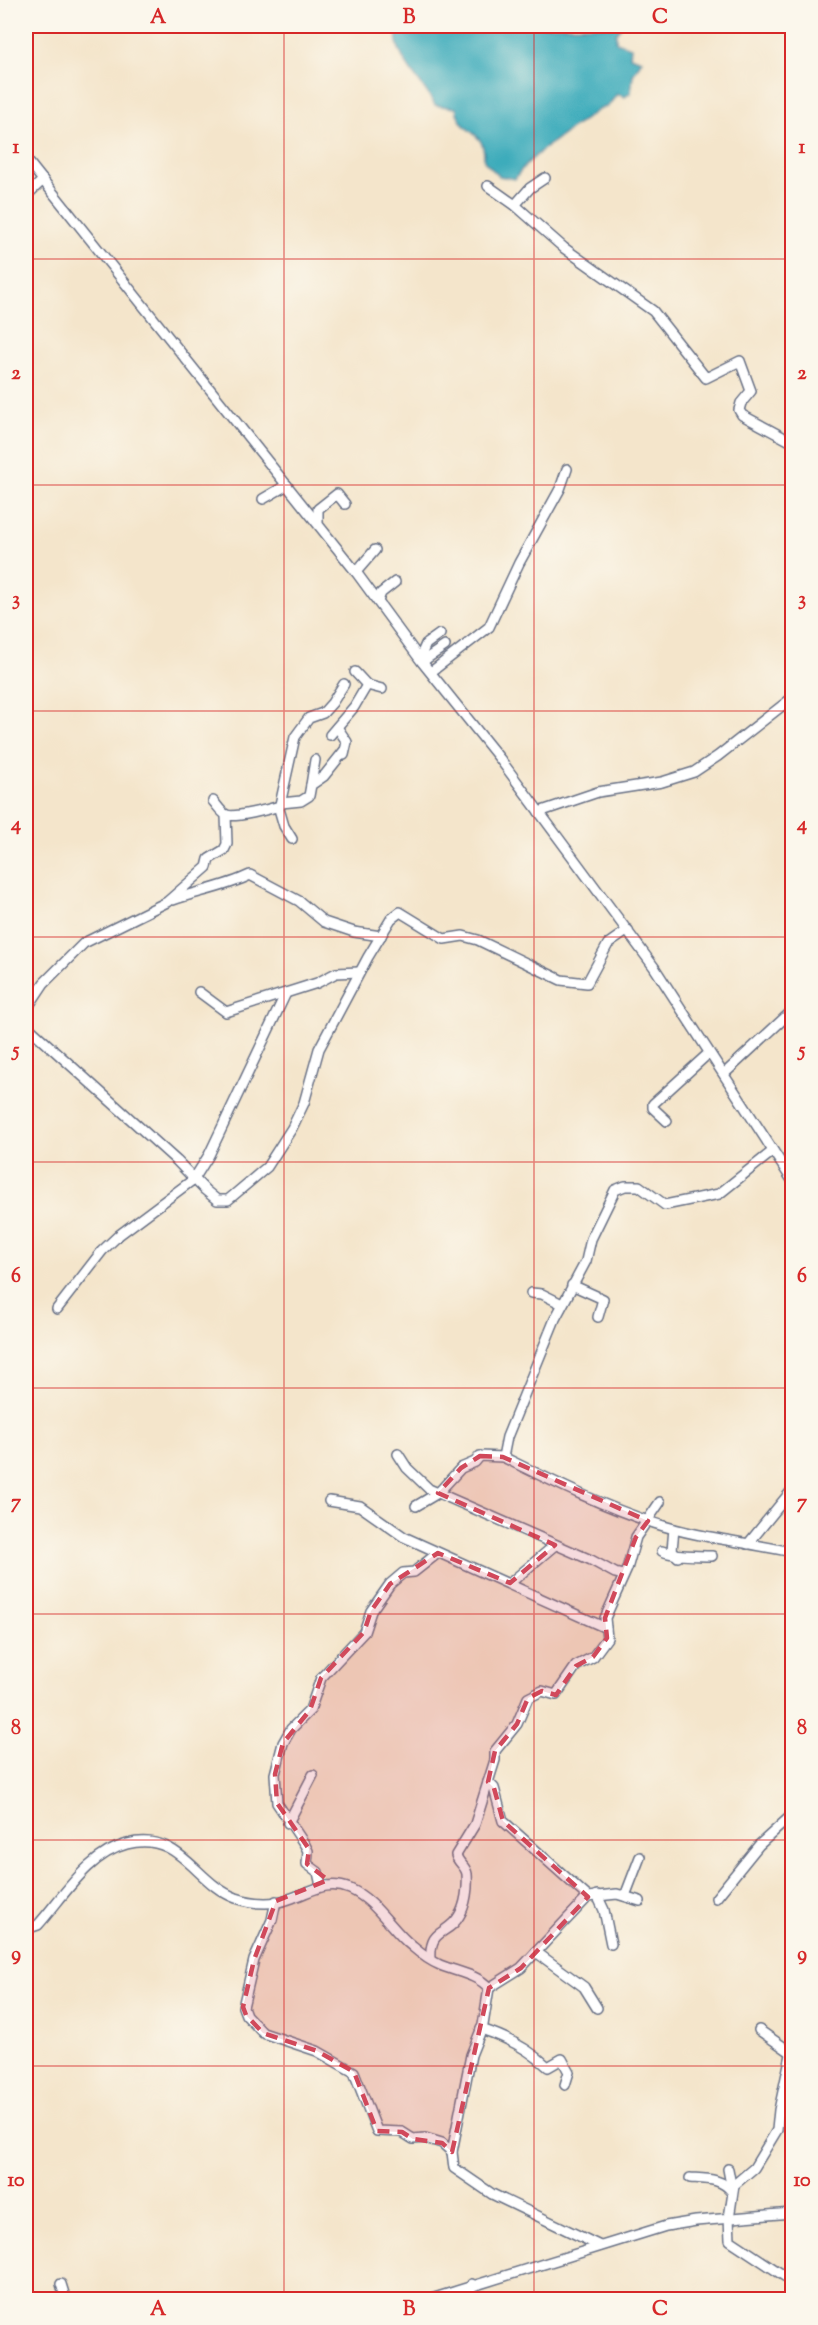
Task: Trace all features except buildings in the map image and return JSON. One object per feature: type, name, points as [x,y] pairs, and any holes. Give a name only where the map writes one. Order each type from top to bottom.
[{"type":"street","points":[[26,159],[356,572],[628,930],[792,1180]]},
{"type":"street","points":[[515,205],[530,188],[545,178]]},
{"type":"street","points":[[26,196],[43,180]]},
{"type":"street","points":[[488,186],[515,205],[564,248],[653,311],[706,378],[740,361],[751,391],[741,403],[739,410],[742,415],[792,442]]},
{"type":"street","points":[[431,672],[489,627],[519,563],[560,489],[567,468]]},
{"type":"street","points":[[263,500],[287,484]]},
{"type":"street","points":[[320,527],[316,516],[322,503],[337,494],[345,504]]},
{"type":"street","points":[[356,572],[375,550]]},
{"type":"street","points":[[378,601],[381,593],[395,582]]},
{"type":"street","points":[[424,661],[422,653],[426,644],[440,634]]},
{"type":"street","points":[[424,661],[445,646]]},
{"type":"street","points":[[355,672],[367,685],[382,689]]},
{"type":"street","points":[[292,839],[284,826],[281,804],[295,738],[309,718],[323,713],[344,684]]},
{"type":"street","points":[[330,735],[367,685]]},
{"type":"street","points":[[539,812],[598,792],[662,782],[694,772],[734,745],[792,698]]},
{"type":"street","points":[[311,785],[324,776],[344,754],[347,742],[337,727]]},
{"type":"street","points":[[226,815],[255,813],[281,804],[301,801],[309,796],[315,760]]},
{"type":"street","points":[[167,902],[207,867],[209,859],[224,850],[227,844],[226,815],[213,801]]},
{"type":"street","points":[[26,1010],[44,983],[84,943],[167,902],[200,891],[215,890],[250,875],[298,901],[324,922],[354,932],[381,936]]},
{"type":"street","points":[[26,1025],[217,1200],[228,1200],[267,1167],[292,1128],[304,1103],[320,1049],[359,972],[391,919],[400,912],[444,939],[463,936],[478,940],[561,980],[587,983],[608,944],[628,930]]},
{"type":"street","points":[[199,992],[226,1012],[286,993],[336,973],[359,972]]},
{"type":"street","points":[[57,1310],[102,1251],[119,1235],[194,1179],[213,1146],[286,993]]},
{"type":"street","points":[[724,1074],[792,1011]]},
{"type":"street","points":[[667,1121],[653,1108],[652,1104],[709,1053]]},
{"type":"street","points":[[503,1457],[507,1437],[562,1304],[586,1261],[591,1239],[619,1188],[639,1186],[665,1205],[712,1197],[740,1180],[773,1151]]},
{"type":"street","points":[[572,1286],[603,1299],[598,1317]]},
{"type":"street","points":[[531,1293],[543,1294],[562,1304]]},
{"type":"street","points":[[398,1454],[419,1481],[438,1493],[591,1560],[615,1574],[623,1575]]},
{"type":"street","points":[[417,1506],[438,1493],[461,1468],[476,1462],[480,1456],[503,1457],[621,1512],[648,1521],[792,1552]]},
{"type":"street","points":[[748,1544],[792,1490]]},
{"type":"street","points":[[329,1501],[360,1506],[404,1537],[606,1628]]},
{"type":"street","points":[[431,1959],[430,1950],[436,1934],[459,1917],[465,1901],[466,1873],[456,1855],[475,1824],[495,1760],[495,1751],[517,1724],[528,1698],[542,1691],[556,1695],[576,1666],[593,1657],[608,1638],[605,1618],[636,1537],[660,1502]]},
{"type":"street","points":[[674,1528],[672,1550],[679,1558]]},
{"type":"street","points":[[510,1583],[555,1545]]},
{"type":"street","points":[[662,1551],[679,1558],[688,1554],[712,1556]]},
{"type":"street","points":[[321,1886],[318,1872],[307,1864],[308,1851],[305,1845],[277,1803],[275,1774],[283,1743],[291,1729],[310,1710],[321,1678],[364,1632],[371,1611],[390,1584],[403,1573],[414,1572],[438,1552]]},
{"type":"street","points":[[288,1822],[313,1775]]},
{"type":"street","points":[[488,1782],[494,1788],[503,1821],[592,1896],[604,1910],[610,1944]]},
{"type":"street","points":[[716,1898],[759,1845],[792,1815]]},
{"type":"street","points":[[26,1929],[38,1925],[101,1854],[127,1844],[151,1841],[172,1848],[214,1885],[234,1898],[259,1904],[329,1884],[348,1888],[365,1898],[412,1947],[431,1959],[468,1974],[489,1988]]},
{"type":"street","points":[[624,1896],[640,1857]]},
{"type":"street","points":[[600,2246],[492,2194],[466,2178],[454,2168],[452,2152],[471,2055],[481,2029],[489,1988],[521,1968],[592,1896],[624,1896],[640,1901]]},
{"type":"street","points":[[276,1901],[268,1931],[254,1960],[243,2007],[246,2015],[263,2033],[317,2051],[354,2072],[377,2131],[402,2132],[413,2139],[425,2138],[442,2143],[452,2152]]},
{"type":"street","points":[[536,1952],[584,1987],[597,2008]]},
{"type":"street","points":[[481,2029],[513,2042],[537,2056],[548,2067],[562,2060],[570,2072],[565,2085]]},
{"type":"street","points":[[732,2193],[734,2185],[754,2168],[777,2130],[792,2052],[759,2030]]},
{"type":"street","points":[[728,2169],[732,2180],[730,2240],[792,2281]]},
{"type":"street","points":[[690,2178],[726,2184],[732,2193]]},
{"type":"street","points":[[428,2300],[472,2284],[666,2226],[792,2213]]},
{"type":"street","points":[[61,2284],[66,2300]]},
{"type":"street","points":[[468,2300],[472,2284]]},
{"type":"highlighted area","points":[[480,1456],[503,1457],[648,1521],[636,1537],[605,1618],[607,1638],[593,1657],[576,1666],[556,1695],[542,1691],[528,1698],[517,1724],[495,1751],[488,1782],[494,1788],[503,1821],[588,1897],[521,1968],[489,1988],[452,2152],[442,2143],[413,2139],[402,2132],[377,2131],[354,2072],[317,2051],[263,2033],[246,2015],[243,2007],[254,1960],[276,1901],[328,1880],[307,1864],[309,1849],[277,1803],[275,1774],[283,1743],[310,1710],[321,1678],[364,1632],[371,1611],[390,1584],[438,1553],[510,1583],[555,1545],[438,1493],[461,1468]]},
{"type":"water","points":[[402,26],[406,34],[417,32],[416,26],[621,27],[616,33],[616,42],[631,47],[630,56],[642,60],[633,75],[631,92],[625,97],[617,94],[608,106],[599,109],[553,142],[530,161],[515,179],[499,176],[484,161],[484,150],[478,137],[463,124],[456,108],[435,105],[399,50],[397,30]]}]
